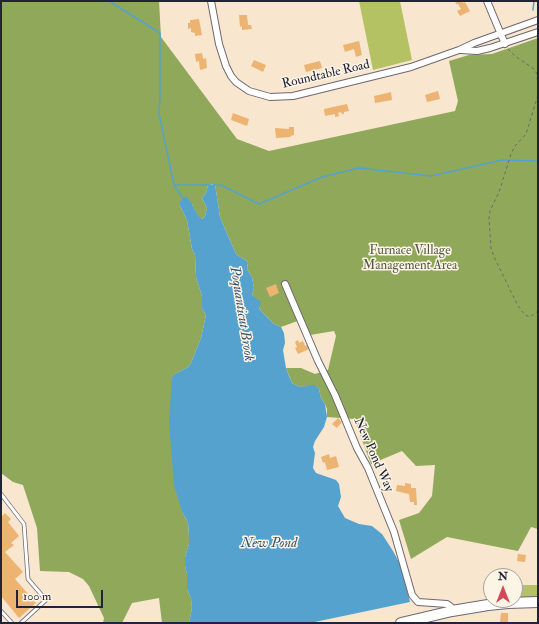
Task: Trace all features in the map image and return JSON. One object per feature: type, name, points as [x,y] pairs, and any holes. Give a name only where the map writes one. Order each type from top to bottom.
[{"type":"highway","points":[[401,623],[452,611],[500,604],[538,602]]},
{"type":"street","name":"Roundtable Road","points":[[211,1],[219,44],[231,76],[236,82],[249,91],[278,97],[293,96],[411,67],[538,20]]},
{"type":"street","points":[[487,1],[505,44]]},
{"type":"street","name":"Roundtable Road","points":[[459,50],[484,50],[538,32]]},
{"type":"street","name":"New Pond Way","points":[[285,284],[357,448],[368,468],[394,532],[412,595],[418,602],[447,604],[451,607],[452,611]]},
{"type":"lane","points":[[1,494],[24,524],[28,579],[46,600],[21,623]]},
{"type":"lane","points":[[1,610],[12,623]]},
{"type":"path","points":[[505,44],[510,51],[534,69],[537,74],[538,95],[526,134],[515,146],[511,154],[499,192],[490,211],[491,248],[518,306],[525,315],[530,317],[538,312]]},
{"type":"green space","name":"Furnace Village Management Area","points":[[1,1],[159,1],[161,37],[237,139],[269,151],[455,111],[458,101],[449,61],[469,55],[492,54],[538,38],[538,529],[531,527],[518,551],[447,537],[411,559],[399,520],[419,513],[432,496],[435,465],[416,466],[402,451],[371,464],[354,419],[327,417],[327,409],[321,398],[319,389],[314,386],[300,387],[292,383],[286,368],[301,368],[315,374],[328,370],[336,336],[334,331],[310,335],[303,319],[281,327],[274,324],[261,311],[252,295],[254,288],[252,277],[247,269],[248,262],[236,254],[220,217],[215,184],[208,185],[206,193],[202,198],[207,208],[205,216],[202,219],[198,217],[192,204],[180,206],[187,220],[192,249],[195,255],[196,277],[202,296],[202,308],[206,315],[201,338],[191,363],[188,367],[175,374],[182,512],[188,522],[189,536],[185,566],[187,574],[187,589],[191,598],[192,608],[189,623],[162,623],[159,598],[132,603],[122,623],[103,623],[104,618],[89,586],[83,579],[69,572],[40,571],[37,528],[23,485],[13,482],[1,473]]},
{"type":"green space","points":[[359,1],[400,1],[412,60],[373,70]]},
{"type":"green space","points":[[523,585],[538,585],[538,597],[523,597]]},
{"type":"water","name":"New Pond","points":[[215,184],[220,217],[236,254],[248,262],[247,269],[252,277],[254,288],[252,295],[261,302],[259,308],[261,311],[274,324],[281,327],[284,333],[285,343],[283,350],[286,368],[292,383],[300,387],[314,385],[319,389],[321,398],[325,404],[327,417],[324,427],[313,447],[315,453],[313,468],[316,473],[336,480],[339,484],[341,497],[338,506],[345,518],[359,524],[372,526],[382,534],[400,564],[410,602],[310,623],[189,623],[192,608],[191,598],[187,589],[187,574],[185,566],[185,557],[189,544],[188,522],[182,512],[174,485],[169,422],[172,378],[175,374],[188,367],[191,363],[201,338],[206,315],[202,308],[202,296],[196,277],[195,255],[192,249],[187,220],[180,206],[180,202],[186,196],[198,216],[202,219],[205,216],[207,208],[202,198],[206,193],[208,185]]},
{"type":"building","points":[[455,1],[465,2],[470,11],[460,16],[457,11],[461,9]]},
{"type":"building","points":[[239,15],[247,15],[248,25],[251,25],[252,29],[242,30],[242,26],[240,27]]},
{"type":"building","points":[[199,19],[202,35],[195,36],[195,33],[191,32],[191,28],[188,29],[188,23],[190,23],[190,20]]},
{"type":"building","points":[[359,41],[362,55],[356,57],[354,49],[345,52],[343,45]]},
{"type":"building","points":[[202,53],[203,59],[206,58],[207,68],[200,70],[199,61],[196,62],[195,54]]},
{"type":"building","points":[[254,60],[266,65],[263,72],[251,66]]},
{"type":"building","points":[[320,61],[322,68],[306,72],[304,65]]},
{"type":"building","points":[[438,91],[440,99],[427,102],[425,95]]},
{"type":"building","points":[[391,92],[392,100],[375,103],[374,96]]},
{"type":"building","points":[[347,104],[349,111],[344,112],[344,114],[341,112],[338,113],[339,116],[335,117],[335,114],[325,116],[324,109]]},
{"type":"building","points":[[233,113],[249,119],[247,126],[231,120]]},
{"type":"building","points":[[289,127],[294,127],[294,135],[290,136],[291,137],[276,138],[275,128],[289,129]]},
{"type":"building","points":[[276,284],[279,293],[270,297],[266,288]]},
{"type":"building","points":[[298,340],[299,343],[303,341],[305,346],[307,345],[309,349],[298,354],[295,348],[297,347],[295,342]]},
{"type":"building","points":[[338,418],[342,422],[337,428],[332,424]]},
{"type":"building","points":[[329,454],[330,458],[336,456],[339,467],[327,470],[325,462],[323,463],[321,457]]},
{"type":"building","points":[[405,483],[411,484],[411,488],[416,488],[417,505],[414,505],[414,502],[410,502],[409,494],[396,491],[397,485],[405,486]]},
{"type":"building","points":[[5,513],[11,519],[8,522],[19,536],[11,543],[14,545],[5,552],[23,572],[15,579],[36,603],[19,618],[1,596],[1,514],[2,516]]},
{"type":"building","points":[[518,554],[526,555],[525,562],[517,561]]},
{"type":"building","points":[[501,613],[508,613],[508,623],[500,622]]},
{"type":"waterway","name":"Poquanticut Brook","points":[[109,1],[160,33],[159,114],[174,185],[184,200]]},
{"type":"waterway","points":[[533,10],[534,1]]},
{"type":"waterway","points":[[214,185],[221,185],[259,204],[322,177],[359,168],[431,176],[502,160],[538,161]]},
{"type":"waterway","points":[[174,185],[210,185]]}]
